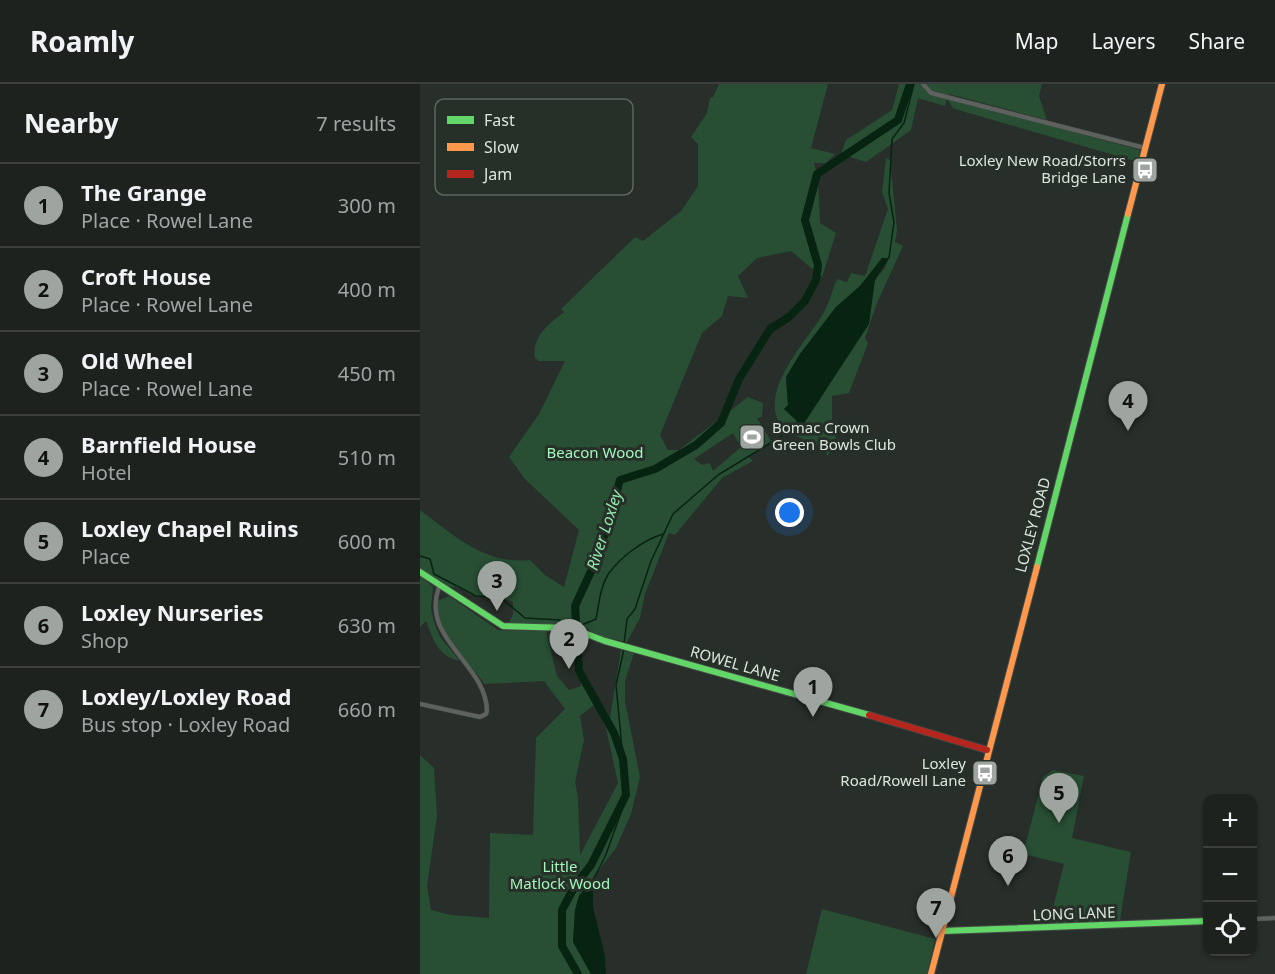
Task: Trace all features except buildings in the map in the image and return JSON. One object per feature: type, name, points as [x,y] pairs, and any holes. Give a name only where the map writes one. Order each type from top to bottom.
[{"type":"main road","name":"LOXLEY ROAD","points":[[931,974],[987,750],[1162,84]]},
{"type":"main road","points":[[420,572],[439,587]]},
{"type":"main road","name":"ROWEL LANE","points":[[439,587],[503,626],[571,628],[987,750]]},
{"type":"main road","name":"LONG LANE","points":[[942,931],[1203,921]]},
{"type":"street","points":[[923,84],[931,93],[1145,148]]},
{"type":"street","points":[[420,704],[480,717],[487,711],[477,677],[446,642],[436,621],[434,605],[439,587]]},
{"type":"street","points":[[1257,919],[1275,918]]},
{"type":"green space","name":"Beacon Wood","points":[[719,84],[828,84],[811,148],[835,154],[826,163],[814,163],[818,178],[820,223],[836,233],[822,277],[791,251],[757,258],[738,276],[748,298],[728,296],[722,316],[702,333],[660,435],[668,450],[679,450],[748,397],[763,403],[762,417],[757,418],[771,441],[749,457],[753,461],[722,478],[675,535],[669,533],[645,594],[640,618],[627,642],[603,637],[579,625],[509,623],[513,614],[513,602],[500,598],[479,597],[455,587],[446,587],[420,568],[420,510],[471,547],[499,558],[530,560],[545,575],[564,587],[579,530],[525,479],[509,457],[539,414],[565,361],[539,361],[535,358],[536,344],[543,331],[564,312],[561,309],[635,237],[643,241],[681,211],[698,186],[698,144],[691,137],[707,113],[710,98],[713,97]],"holes":[[[733,433],[741,447],[713,471],[710,463],[702,465],[694,459]]]},
{"type":"green space","points":[[899,84],[1042,84],[1039,96],[1047,120],[949,94],[947,98],[1140,150],[1138,162],[965,112],[953,108],[947,99],[945,106],[918,98],[911,130],[866,162],[841,154],[846,140],[892,110]]},
{"type":"green space","points":[[886,158],[890,160],[897,230],[895,242],[903,246],[877,303],[865,338],[868,343],[849,393],[832,396],[832,431],[837,434],[828,456],[817,446],[784,428],[779,422],[775,409],[776,395],[788,365],[825,310],[837,279],[847,282],[851,273],[865,276],[888,209],[882,192]],"holes":[[[882,258],[889,258],[885,268],[875,280],[796,420],[784,409],[788,406],[786,377],[800,354],[836,307],[860,286]]]},
{"type":"green space","points":[[420,576],[433,587],[431,609],[440,637],[460,661],[446,656],[441,651],[426,621],[420,627]]},
{"type":"green space","name":"Little Matlock Wood","points":[[449,596],[498,630],[546,631],[557,676],[569,690],[581,686],[573,634],[581,636],[582,671],[610,717],[621,650],[634,653],[625,681],[625,701],[640,777],[631,814],[616,848],[579,896],[575,910],[573,942],[591,974],[420,974],[420,755],[434,768],[437,816],[427,886],[431,910],[451,915],[489,918],[490,833],[533,835],[536,738],[565,709],[544,681],[484,684],[446,636],[438,614],[438,601]],"holes":[[[594,705],[606,728],[618,783],[580,855],[578,797],[575,782],[584,740],[580,716]]]},
{"type":"green space","points":[[1053,770],[1084,776],[1072,838],[1131,852],[1120,920],[1049,924],[1064,864],[1023,854],[1043,777]]},
{"type":"green space","points":[[822,909],[935,939],[927,974],[806,974]]},
{"type":"shaded area","points":[[882,258],[889,258],[875,280],[869,324],[803,425],[798,427],[796,420],[784,409],[788,405],[786,377],[800,354],[836,307],[860,286]]},
{"type":"shaded area","points":[[593,880],[593,907],[605,956],[606,974],[591,974],[573,942],[575,910],[579,896]]},
{"type":"waterway","name":"River Loxley","points":[[578,974],[562,946],[562,910],[576,884],[591,865],[626,795],[623,759],[614,733],[579,671],[575,606],[599,554],[620,480],[655,469],[696,445],[721,423],[739,379],[770,329],[789,317],[805,301],[816,280],[818,265],[805,220],[817,174],[898,120],[910,84]]},
{"type":"waterway","points":[[889,258],[894,222],[889,193],[892,139],[904,123],[914,84]]},
{"type":"waterway","points":[[791,430],[798,427]]},
{"type":"waterway","points":[[624,644],[627,619],[635,609],[651,561],[673,514],[718,475],[782,436]]},
{"type":"waterway","points":[[577,627],[596,619],[604,584],[614,567],[640,545],[663,534]]},
{"type":"waterway","points":[[420,556],[430,559],[434,574],[476,596],[501,598],[525,618],[560,620]]},
{"type":"waterway","points":[[623,759],[616,685],[624,649]]},
{"type":"waterway","points":[[593,880],[605,857],[623,807],[621,802]]},
{"type":"traffic: fast","points":[[1037,567],[1128,214]]},
{"type":"traffic: fast","points":[[420,572],[503,626],[571,628],[605,641],[869,715]]},
{"type":"traffic: fast","points":[[942,931],[1203,921]]},
{"type":"traffic: slow","points":[[1128,214],[1162,84]]},
{"type":"traffic: slow","points":[[931,974],[1037,567]]},
{"type":"traffic: jam","points":[[869,715],[987,750]]},
{"type":"place","name":"Loxley New Road/Storrs Bridge Lane","points":[[1145,170]]},
{"type":"place","name":"Barnfield House","points":[[1128,431]]},
{"type":"place","name":"Bomac Crown Green Bowls Club","points":[[752,437]]},
{"type":"place","name":"Old Wheel","points":[[497,611]]},
{"type":"place","name":"Croft House","points":[[569,669]]},
{"type":"place","name":"The Grange","points":[[813,717]]},
{"type":"place","name":"Loxley Road/Rowell Lane","points":[[985,773]]},
{"type":"place","name":"Loxley Chapel Ruins","points":[[1059,823]]},
{"type":"place","name":"Loxley Nurseries","points":[[1008,886]]},
{"type":"place","name":"Loxley/Loxley Road","points":[[936,938]]}]
